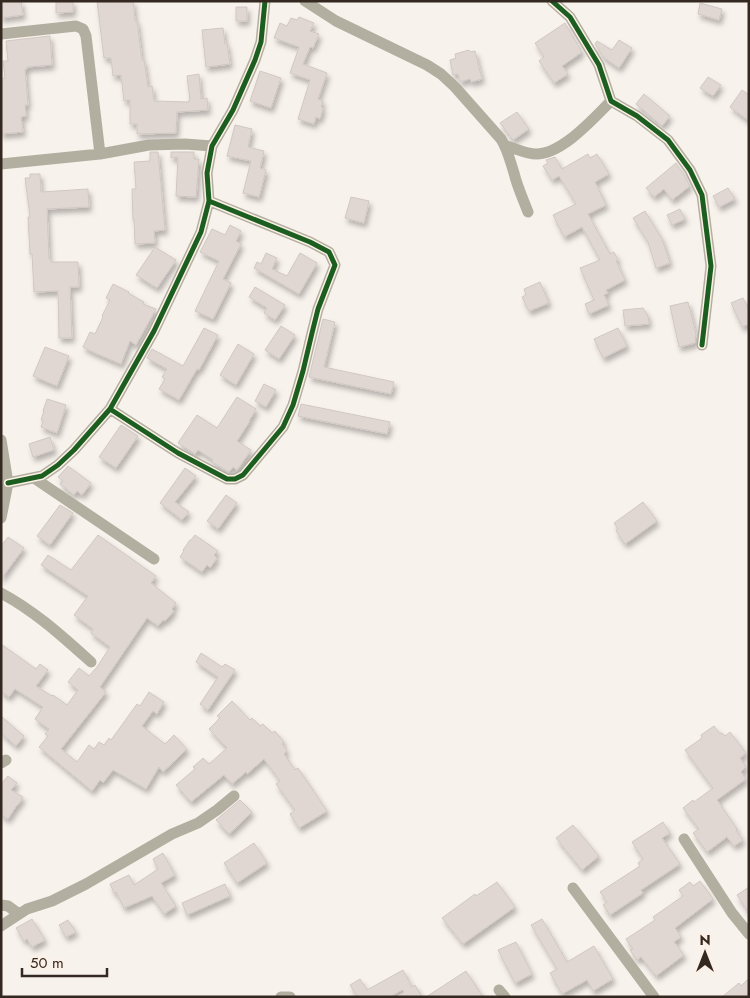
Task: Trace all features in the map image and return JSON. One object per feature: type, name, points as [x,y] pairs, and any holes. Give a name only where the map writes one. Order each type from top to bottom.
[{"type":"street","points":[[8,483],[42,476],[58,465],[74,450],[110,409],[158,323],[201,232],[210,202],[207,173],[212,146],[232,110],[261,42],[265,1]]},
{"type":"street","points":[[305,1],[336,21],[427,65],[441,74],[455,87],[506,146],[528,212]]},
{"type":"street","points":[[552,1],[570,17],[599,65],[611,101],[637,116],[668,140],[690,170],[702,195],[710,266],[702,345]]},
{"type":"street","points":[[1,34],[76,26],[83,29],[86,36],[100,154]]},
{"type":"street","points":[[506,146],[534,154],[549,152],[574,137],[611,101]]},
{"type":"street","points":[[1,164],[100,154],[149,145],[186,144],[212,146]]},
{"type":"street","points":[[110,409],[178,453],[227,479],[243,476],[283,427],[293,405],[318,309],[335,265],[329,252],[310,242],[210,202]]},
{"type":"street","points":[[1,518],[8,483],[2,446]]},
{"type":"street","points":[[34,478],[154,559]]},
{"type":"street","points":[[1,593],[54,629],[91,662]]},
{"type":"street","points":[[1,926],[28,909],[61,897],[172,834],[198,823],[234,796]]},
{"type":"street","points":[[684,839],[732,913],[749,934]]},
{"type":"street","points":[[573,888],[654,997]]},
{"type":"street","points":[[1,904],[8,906],[19,914]]},
{"type":"street","points":[[281,997],[290,997]]},
{"type":"building","points":[[1,1],[21,1],[23,15],[1,18]]},
{"type":"building","points":[[56,1],[73,1],[73,12],[56,13]]},
{"type":"building","points":[[97,1],[133,1],[142,60],[144,60],[148,87],[152,86],[154,101],[189,102],[187,76],[199,74],[201,99],[207,98],[208,110],[177,112],[176,133],[137,134],[137,124],[130,124],[130,100],[124,101],[121,75],[113,76],[111,58],[104,58]]},
{"type":"building","points":[[700,3],[722,9],[719,20],[698,14]]},
{"type":"building","points":[[236,7],[247,7],[247,21],[236,21]]},
{"type":"building","points":[[299,17],[314,23],[310,31],[319,34],[313,48],[310,47],[303,64],[327,73],[318,99],[323,101],[321,107],[323,108],[320,119],[316,117],[314,124],[298,119],[310,80],[290,73],[299,47],[274,38],[280,23],[287,26],[291,18],[297,20]]},
{"type":"building","points":[[565,23],[582,52],[562,66],[568,74],[554,83],[539,61],[544,57],[535,43]]},
{"type":"building","points":[[223,28],[230,64],[206,67],[202,30]]},
{"type":"building","points":[[50,36],[52,65],[27,67],[25,69],[28,105],[25,105],[26,116],[21,117],[23,132],[1,134],[1,79],[5,78],[3,61],[8,61],[6,41]]},
{"type":"building","points":[[619,40],[632,48],[619,68],[603,57],[595,44],[597,41],[612,50]]},
{"type":"building","points":[[469,50],[470,52],[475,51],[482,79],[471,82],[470,79],[460,82],[458,74],[453,75],[450,60],[456,58],[455,54]]},
{"type":"building","points":[[260,71],[281,78],[271,108],[250,101]]},
{"type":"building","points":[[708,77],[721,85],[713,96],[700,88]]},
{"type":"building","points":[[742,90],[749,95],[749,121],[730,107]]},
{"type":"building","points":[[644,94],[670,116],[662,126],[636,104]]},
{"type":"building","points":[[517,112],[529,129],[513,140],[500,123]]},
{"type":"building","points":[[235,125],[252,129],[248,147],[264,151],[260,168],[266,170],[259,197],[243,193],[251,161],[227,156]]},
{"type":"building","points":[[150,152],[158,152],[165,230],[154,231],[155,243],[135,244],[132,189],[136,189],[134,162],[150,161]]},
{"type":"building","points":[[171,152],[194,152],[194,159],[199,159],[196,197],[176,196],[178,157],[171,158]]},
{"type":"building","points":[[588,154],[590,158],[597,154],[609,174],[595,182],[606,205],[588,214],[610,254],[614,252],[625,280],[606,290],[608,293],[604,295],[609,305],[589,314],[585,304],[594,300],[580,268],[600,260],[582,227],[564,237],[553,215],[576,204],[559,176],[552,180],[543,166],[548,163],[546,160],[555,157],[562,169]]},
{"type":"building","points":[[676,163],[690,186],[672,200],[664,189],[654,197],[646,188]]},
{"type":"building","points":[[30,174],[40,174],[41,192],[88,189],[89,207],[47,209],[49,259],[51,259],[51,262],[78,262],[79,287],[70,287],[72,338],[59,338],[58,291],[34,292],[28,217],[30,217],[25,178],[30,178]]},
{"type":"building","points":[[728,188],[735,199],[719,207],[713,196]]},
{"type":"building","points":[[351,197],[369,201],[364,223],[345,218]]},
{"type":"building","points":[[680,209],[685,219],[672,225],[667,215]]},
{"type":"building","points":[[645,211],[662,239],[670,263],[656,268],[648,242],[633,218]]},
{"type":"building","points":[[230,225],[241,231],[236,241],[241,244],[223,279],[231,283],[213,319],[195,311],[219,261],[200,252],[212,229],[225,235]]},
{"type":"building","points":[[155,247],[176,260],[157,288],[136,275]]},
{"type":"building","points":[[266,253],[277,258],[272,269],[287,276],[300,253],[317,263],[299,294],[254,268],[257,262],[261,264]]},
{"type":"building","points":[[540,282],[549,303],[529,311],[522,297],[526,295],[524,289]]},
{"type":"building","points":[[113,284],[144,302],[143,304],[156,309],[136,345],[130,341],[121,364],[83,347],[90,332],[95,334],[110,300],[106,298]]},
{"type":"building","points":[[255,287],[285,305],[275,320],[264,313],[267,308],[249,297]]},
{"type":"building","points":[[743,298],[749,310],[749,324],[742,327],[731,303]]},
{"type":"building","points":[[688,302],[696,334],[695,343],[679,347],[670,306]]},
{"type":"building","points":[[643,308],[648,316],[649,324],[625,326],[623,310]]},
{"type":"building","points":[[323,319],[335,322],[324,367],[394,382],[391,394],[309,377]]},
{"type":"building","points":[[281,326],[295,335],[279,359],[265,350]]},
{"type":"building","points":[[204,328],[218,335],[199,370],[197,369],[179,400],[159,389],[165,379],[162,377],[167,369],[147,358],[152,349],[183,366]]},
{"type":"building","points":[[618,328],[627,346],[603,358],[594,339]]},
{"type":"building","points":[[238,344],[254,354],[236,385],[220,375]]},
{"type":"building","points":[[45,347],[69,356],[57,386],[33,376]]},
{"type":"building","points":[[264,384],[276,390],[266,407],[255,401]]},
{"type":"building","points":[[237,397],[256,409],[237,441],[251,450],[237,470],[233,467],[229,472],[212,462],[213,460],[198,450],[195,454],[178,443],[197,415],[217,428]]},
{"type":"building","points":[[47,399],[66,405],[57,433],[41,427]]},
{"type":"building","points":[[301,404],[390,422],[387,434],[298,416]]},
{"type":"building","points":[[121,425],[138,436],[116,468],[99,457]]},
{"type":"building","points":[[50,437],[54,450],[33,457],[29,444]]},
{"type":"building","points":[[68,466],[91,483],[82,495],[77,491],[74,495],[60,484],[63,481],[58,477]]},
{"type":"building","points":[[185,468],[196,476],[175,502],[189,512],[182,520],[160,503]]},
{"type":"building","points":[[226,495],[237,503],[218,529],[207,521]]},
{"type":"building","points":[[643,502],[657,521],[625,544],[616,531],[618,529],[614,523]]},
{"type":"building","points":[[60,505],[73,513],[50,545],[37,536]]},
{"type":"building","points":[[98,535],[156,576],[151,583],[176,603],[172,609],[174,611],[158,626],[147,618],[100,687],[106,692],[61,749],[77,762],[89,745],[94,749],[99,742],[104,745],[109,738],[111,740],[137,704],[140,706],[149,692],[164,702],[157,714],[153,711],[142,726],[165,744],[174,735],[187,749],[163,772],[159,767],[146,789],[113,770],[103,783],[100,780],[92,791],[39,747],[48,736],[45,734],[49,729],[35,719],[43,707],[15,689],[9,697],[1,692],[1,644],[36,669],[40,664],[48,670],[36,686],[67,705],[78,690],[68,682],[79,668],[89,676],[110,647],[91,633],[93,629],[74,615],[88,596],[41,565],[48,555],[71,570]]},
{"type":"building","points":[[195,535],[218,551],[214,555],[217,558],[210,568],[207,565],[202,572],[180,557]]},
{"type":"building","points":[[8,537],[24,548],[1,579],[1,546]]},
{"type":"building","points":[[201,653],[222,667],[225,664],[235,670],[208,710],[200,704],[218,677],[196,662]]},
{"type":"building","points":[[232,701],[250,720],[252,718],[260,726],[263,724],[272,733],[275,731],[284,742],[282,744],[287,751],[284,754],[295,770],[298,768],[327,811],[299,828],[290,814],[295,810],[276,784],[280,781],[264,759],[232,784],[224,775],[191,802],[176,785],[195,769],[193,767],[203,758],[209,764],[227,748],[209,729],[220,718],[217,716]]},
{"type":"building","points":[[1,716],[24,736],[16,746],[1,733]]},
{"type":"building","points":[[714,726],[720,734],[722,733],[725,736],[730,732],[746,753],[740,758],[746,767],[741,772],[746,779],[717,800],[743,840],[734,846],[727,837],[707,852],[693,833],[699,829],[683,808],[713,788],[685,750],[702,738],[701,735]]},
{"type":"building","points":[[8,776],[17,783],[11,790],[23,797],[8,819],[1,815],[1,784]]},
{"type":"building","points":[[240,800],[252,812],[229,834],[216,820]]},
{"type":"building","points":[[663,822],[670,833],[662,838],[680,864],[641,890],[643,893],[610,915],[603,905],[607,902],[600,892],[640,866],[638,863],[643,859],[632,842]]},
{"type":"building","points":[[573,825],[599,856],[582,870],[556,838]]},
{"type":"building","points":[[254,843],[267,863],[237,883],[224,863]]},
{"type":"building","points":[[163,853],[175,875],[161,883],[176,906],[164,914],[152,896],[124,908],[110,884],[129,875],[134,885],[158,869],[153,859]]},
{"type":"building","points":[[700,881],[713,899],[675,928],[681,937],[674,942],[684,955],[656,976],[641,957],[637,960],[630,950],[633,949],[626,939],[655,920],[653,917],[683,896],[679,890],[690,882],[693,886]]},
{"type":"building","points":[[497,882],[515,907],[463,944],[442,918],[475,894],[476,896]]},
{"type":"building","points":[[225,884],[230,896],[187,915],[182,903]]},
{"type":"building","points":[[749,887],[749,913],[737,895]]},
{"type":"building","points":[[32,919],[45,940],[32,947],[27,939],[24,941],[16,928]]},
{"type":"building","points":[[542,919],[567,962],[594,946],[613,979],[593,991],[587,980],[562,994],[550,973],[557,969],[531,925]]},
{"type":"building","points":[[68,920],[76,932],[66,937],[59,925]]},
{"type":"building","points":[[516,942],[532,974],[515,983],[498,950]]},
{"type":"building","points":[[403,970],[412,987],[415,985],[422,997],[396,997],[404,992],[402,990],[390,997],[356,997],[350,985],[360,979],[367,990]]},
{"type":"building","points":[[466,971],[483,997],[426,997]]},
{"type":"building","points":[[749,978],[749,997],[722,997],[739,983],[741,986]]},
{"type":"cycle path","points":[[8,483],[42,476],[58,465],[74,450],[110,409],[154,331],[201,232],[209,201],[207,173],[212,146],[233,110],[255,60],[261,42],[265,1]]},
{"type":"cycle path","points":[[552,1],[570,17],[599,65],[611,101],[637,116],[668,140],[690,170],[702,195],[711,266],[702,345]]},
{"type":"cycle path","points":[[110,409],[178,453],[227,479],[235,479],[243,475],[283,427],[293,405],[318,309],[335,265],[329,252],[310,242],[209,201]]}]
